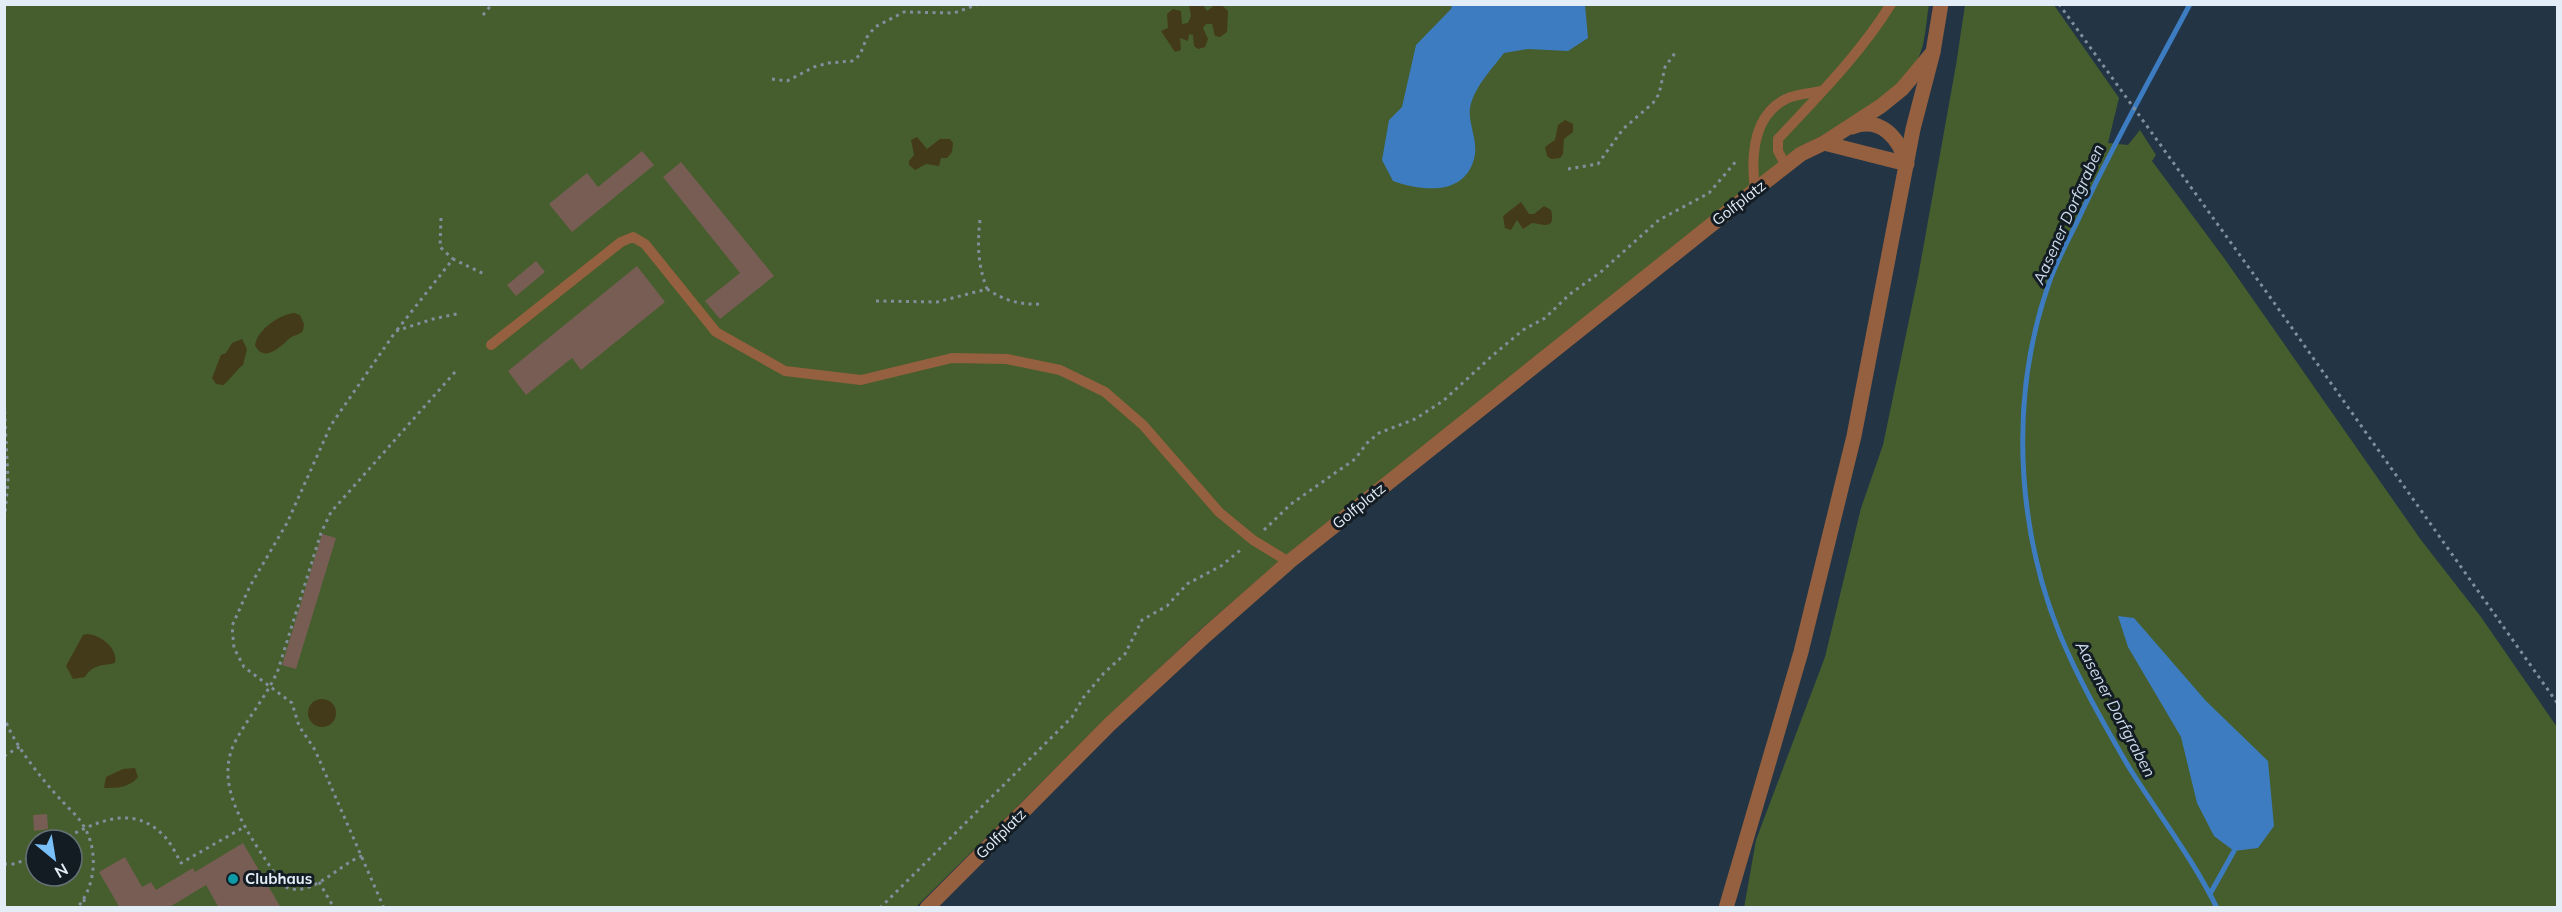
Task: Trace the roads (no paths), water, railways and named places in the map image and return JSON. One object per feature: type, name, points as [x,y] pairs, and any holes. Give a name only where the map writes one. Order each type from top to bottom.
[{"type":"street","points":[[1726,908],[1801,651],[1854,436],[1906,164],[1933,52],[1941,4]]},
{"type":"street","name":"Golfplatz","points":[[927,908],[1110,724],[1289,562],[1786,166],[1881,106],[1902,89],[1933,52]]},
{"type":"street","points":[[1846,129],[1858,124],[1871,124],[1885,129],[1899,143],[1906,164]]},
{"type":"street","points":[[1824,143],[1906,164]]},
{"type":"lane","points":[[1786,166],[1778,151],[1778,139],[1824,91],[1878,25],[1891,4]]},
{"type":"lane","points":[[1755,190],[1752,168],[1755,139],[1767,114],[1786,99],[1824,91]]},
{"type":"lane","points":[[490,345],[621,242],[633,237],[645,244],[716,332],[785,371],[861,381],[952,358],[1007,359],[1060,370],[1105,392],[1143,425],[1219,512],[1253,540],[1289,562]]},
{"type":"water","points":[[1452,5],[1585,5],[1588,38],[1568,51],[1528,49],[1504,53],[1484,79],[1472,100],[1470,119],[1475,154],[1471,168],[1454,184],[1443,187],[1405,185],[1393,181],[1382,160],[1389,120],[1402,107],[1416,45],[1451,9]]},
{"type":"water","points":[[2118,616],[2134,618],[2206,701],[2268,761],[2274,826],[2258,848],[2234,851],[2214,836],[2197,803],[2181,737],[2128,647]]},
{"type":"waterway","name":"Aasener Dorfgraben","points":[[2190,4],[2104,165],[2049,283],[2035,330],[2027,378],[2023,427],[2024,476],[2029,525],[2040,573],[2054,619],[2073,664],[2130,769],[2187,855],[2217,908]]},
{"type":"waterway","points":[[2210,894],[2234,851]]},
{"type":"place","name":"Clubhaus","points":[[233,879]]}]
